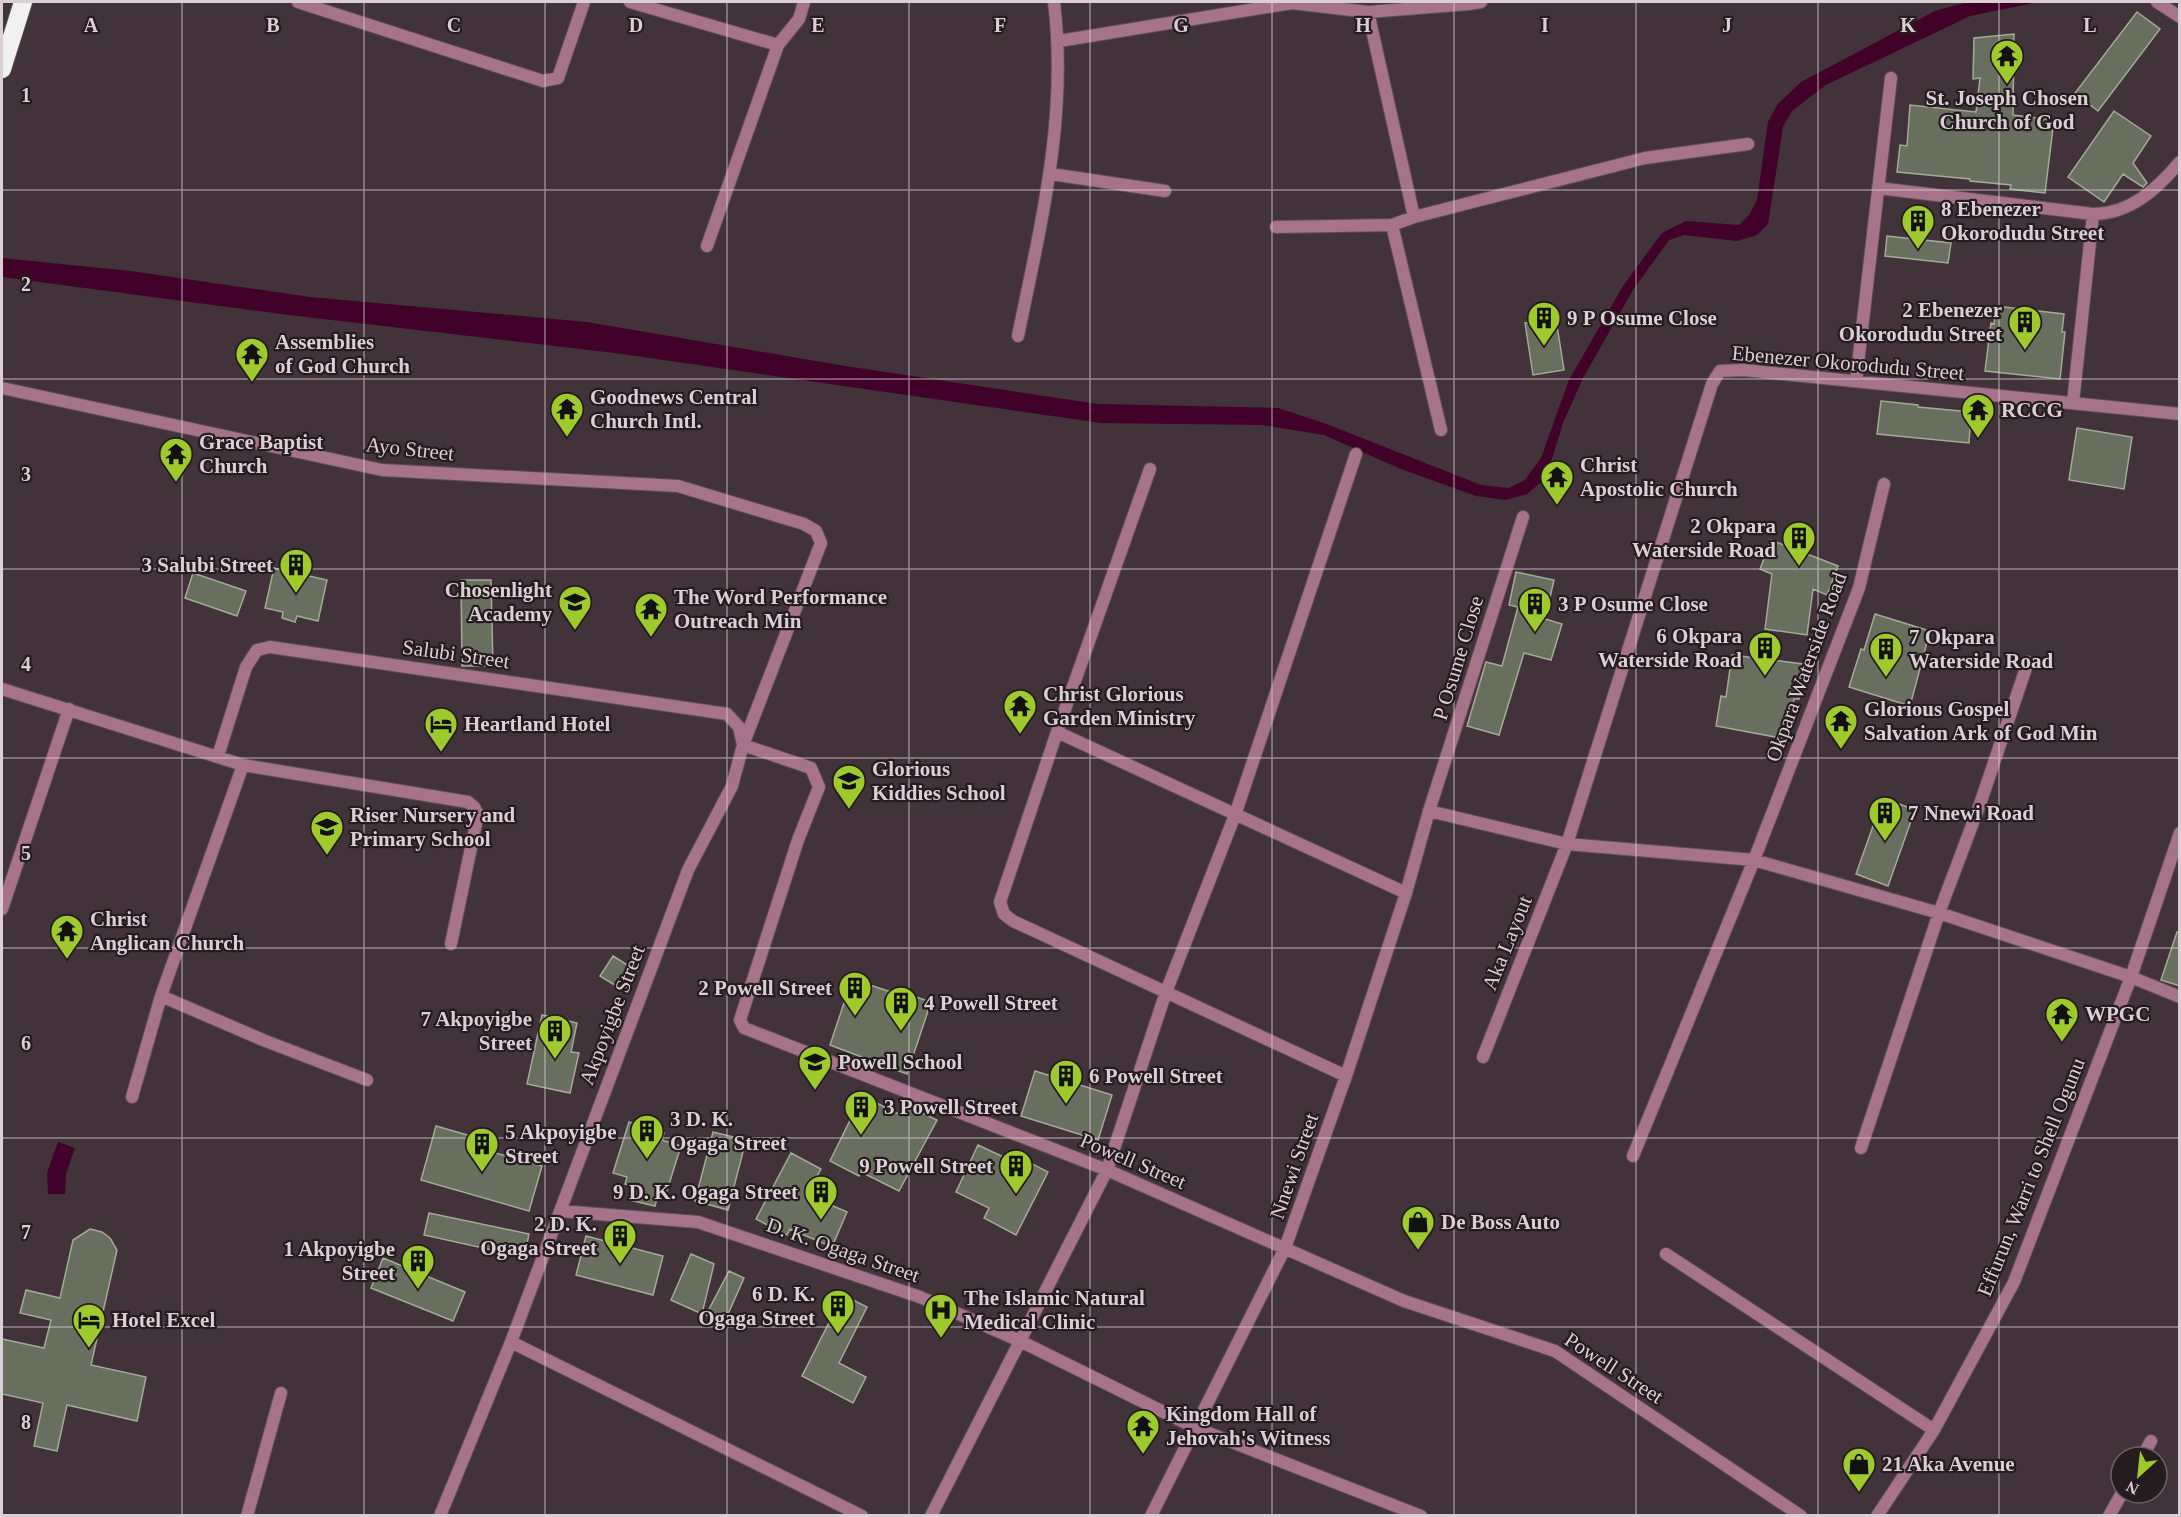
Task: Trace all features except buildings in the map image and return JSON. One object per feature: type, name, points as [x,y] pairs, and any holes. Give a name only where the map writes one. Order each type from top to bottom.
[{"type":"highway","points":[[2,69],[23,2]]},
{"type":"street","points":[[298,2],[543,81],[558,78],[584,2]]},
{"type":"street","points":[[630,2],[778,45]]},
{"type":"street","points":[[707,246],[778,45],[799,19],[804,2]]},
{"type":"street","points":[[1018,336],[1051,174],[1058,105],[1059,41],[1054,2]]},
{"type":"street","points":[[1059,41],[1292,3],[1368,12],[1481,2]]},
{"type":"street","points":[[2157,2],[2180,17]]},
{"type":"street","points":[[1368,12],[1414,217]]},
{"type":"street","points":[[1856,381],[1891,78]]},
{"type":"street","points":[[1276,227],[1392,225],[1414,217],[1645,158],[1748,144]]},
{"type":"street","points":[[1878,188],[2093,214],[2111,214],[2139,201],[2180,162]]},
{"type":"street","points":[[1051,174],[1165,191]]},
{"type":"street","points":[[2073,403],[2093,214]]},
{"type":"street","points":[[1392,225],[1441,430]]},
{"type":"street","name":"Ebenezer Okorodudu Street","points":[[1568,844],[1712,384],[1720,371],[1743,370],[2180,414]]},
{"type":"street","name":"Ayo Street","points":[[2,388],[382,470],[678,486],[804,524],[816,531]]},
{"type":"street","points":[[931,1515],[1107,1170],[1166,992],[1235,815],[1356,454]]},
{"type":"street","points":[[1150,469],[1000,902],[1004,915],[1346,1076]]},
{"type":"street","name":"Okpara Waterside Road","points":[[1633,1156],[1754,860],[1859,588],[1884,484]]},
{"type":"street","name":"P Osume Close","points":[[1429,811],[1522,517]]},
{"type":"street","name":"Akpoyigbe Street","points":[[440,1515],[511,1342],[688,870],[732,786],[743,745],[821,543],[816,531]]},
{"type":"street","name":"Salubi Street","points":[[218,756],[246,668],[257,650],[270,647],[727,714],[739,727],[743,745]]},
{"type":"street","points":[[1861,1148],[1939,913],[1980,804],[2028,662]]},
{"type":"street","points":[[2,689],[243,765],[468,802],[478,814],[451,944]]},
{"type":"street","points":[[2,909],[69,709]]},
{"type":"street","points":[[1057,732],[1406,892]]},
{"type":"street","name":"Powell Street","points":[[743,745],[811,768],[819,787],[798,840],[740,1020],[744,1028],[1107,1170],[1404,1301],[1555,1351],[1801,1515]]},
{"type":"street","points":[[132,1097],[161,996],[243,765]]},
{"type":"street","points":[[1429,811],[1568,844],[1754,860],[1939,913],[2131,977],[2180,997]]},
{"type":"street","name":"Nnewi Street","points":[[1151,1515],[1285,1248],[1346,1076],[1406,892],[1429,811]]},
{"type":"street","name":"Effurun, Warri to Shell Ogunu","points":[[1879,1512],[1934,1430],[2014,1282],[2131,977],[2180,833]]},
{"type":"street","name":"Aka Layout","points":[[1483,1057],[1568,844]]},
{"type":"street","points":[[161,996],[263,1040],[367,1080]]},
{"type":"street","name":"D. K. Ogaga Street","points":[[560,1211],[698,1222],[920,1297],[1020,1341],[1196,1428],[1421,1515]]},
{"type":"street","points":[[1666,1254],[1934,1430]]},
{"type":"street","points":[[511,1342],[862,1515]]},
{"type":"street","points":[[247,1515],[281,1393]]},
{"type":"street","points":[[2149,1445],[2151,1441]]},
{"type":"street","points":[[1879,1512],[1894,1515]]},
{"type":"shaded area","points":[[1968,2],[2039,2],[1970,16],[1826,85],[1792,111],[1783,127],[1768,224],[1757,235],[1737,241],[1684,235],[1669,240],[1633,290],[1583,378],[1563,423],[1546,478],[1527,494],[1506,500],[1476,496],[1401,469],[1324,435],[1262,425],[1101,423],[615,353],[289,315],[2,277],[2,258],[131,271],[310,297],[587,322],[839,365],[1098,404],[1278,408],[1324,423],[1481,485],[1509,488],[1525,480],[1541,458],[1569,380],[1623,286],[1662,233],[1686,221],[1739,225],[1749,215],[1757,200],[1768,122],[1777,105],[1801,82],[1935,11]]},
{"type":"shaded area","points":[[58,1142],[75,1148],[66,1174],[65,1194],[48,1194],[47,1173]]},
{"type":"place","name":"St. Joseph Chosen Church of God","points":[[2007,85]]},
{"type":"place","name":"8 Ebenezer Okorodudu Street","points":[[1918,250]]},
{"type":"place","name":"9 P Osume Close","points":[[1544,347]]},
{"type":"place","name":"2 Ebenezer Okorodudu Street","points":[[2025,351]]},
{"type":"place","name":"Assemblies of God Church","points":[[252,383]]},
{"type":"place","name":"Goodnews Central Church Intl.","points":[[567,438]]},
{"type":"place","name":"RCCG","points":[[1978,439]]},
{"type":"place","name":"Grace Baptist Church","points":[[176,483]]},
{"type":"place","name":"Christ Apostolic Church","points":[[1557,506]]},
{"type":"place","name":"2 Okpara Waterside Road","points":[[1799,567]]},
{"type":"place","name":"3 Salubi Street","points":[[296,594]]},
{"type":"place","name":"Chosenlight Academy","points":[[575,631]]},
{"type":"place","name":"3 P Osume Close","points":[[1535,633]]},
{"type":"place","name":"The Word Performance Outreach Min","points":[[651,638]]},
{"type":"place","name":"6 Okpara Waterside Road","points":[[1765,677]]},
{"type":"place","name":"7 Okpara Waterside Road","points":[[1886,678]]},
{"type":"place","name":"Christ Glorious Garden Ministry","points":[[1020,735]]},
{"type":"place","name":"Glorious Gospel Salvation Ark of God Min","points":[[1841,750]]},
{"type":"place","name":"Heartland Hotel","points":[[441,753]]},
{"type":"place","name":"Glorious Kiddies School","points":[[849,810]]},
{"type":"place","name":"7 Nnewi Road","points":[[1885,842]]},
{"type":"place","name":"Riser Nursery and Primary School","points":[[327,856]]},
{"type":"place","name":"Christ Anglican Church","points":[[67,960]]},
{"type":"place","name":"2 Powell Street","points":[[855,1017]]},
{"type":"place","name":"4 Powell Street","points":[[901,1032]]},
{"type":"place","name":"WPGC","points":[[2062,1043]]},
{"type":"place","name":"7 Akpoyigbe Street","points":[[555,1060]]},
{"type":"place","name":"Powell School","points":[[815,1091]]},
{"type":"place","name":"6 Powell Street","points":[[1066,1105]]},
{"type":"place","name":"3 Powell Street","points":[[861,1136]]},
{"type":"place","name":"3 D. K. Ogaga Street","points":[[647,1160]]},
{"type":"place","name":"5 Akpoyigbe Street","points":[[482,1173]]},
{"type":"place","name":"9 Powell Street","points":[[1016,1195]]},
{"type":"place","name":"9 D. K. Ogaga Street","points":[[821,1221]]},
{"type":"place","name":"De Boss Auto","points":[[1418,1251]]},
{"type":"place","name":"2 D. K. Ogaga Street","points":[[620,1265]]},
{"type":"place","name":"1 Akpoyigbe Street","points":[[418,1290]]},
{"type":"place","name":"6 D. K. Ogaga Street","points":[[838,1335]]},
{"type":"place","name":"The Islamic Natural Medical Clinic","points":[[941,1339]]},
{"type":"place","name":"Hotel Excel","points":[[89,1349]]},
{"type":"place","name":"Kingdom Hall of Jehovah's Witness","points":[[1143,1455]]},
{"type":"place","name":"21 Aka Avenue","points":[[1859,1493]]}]
